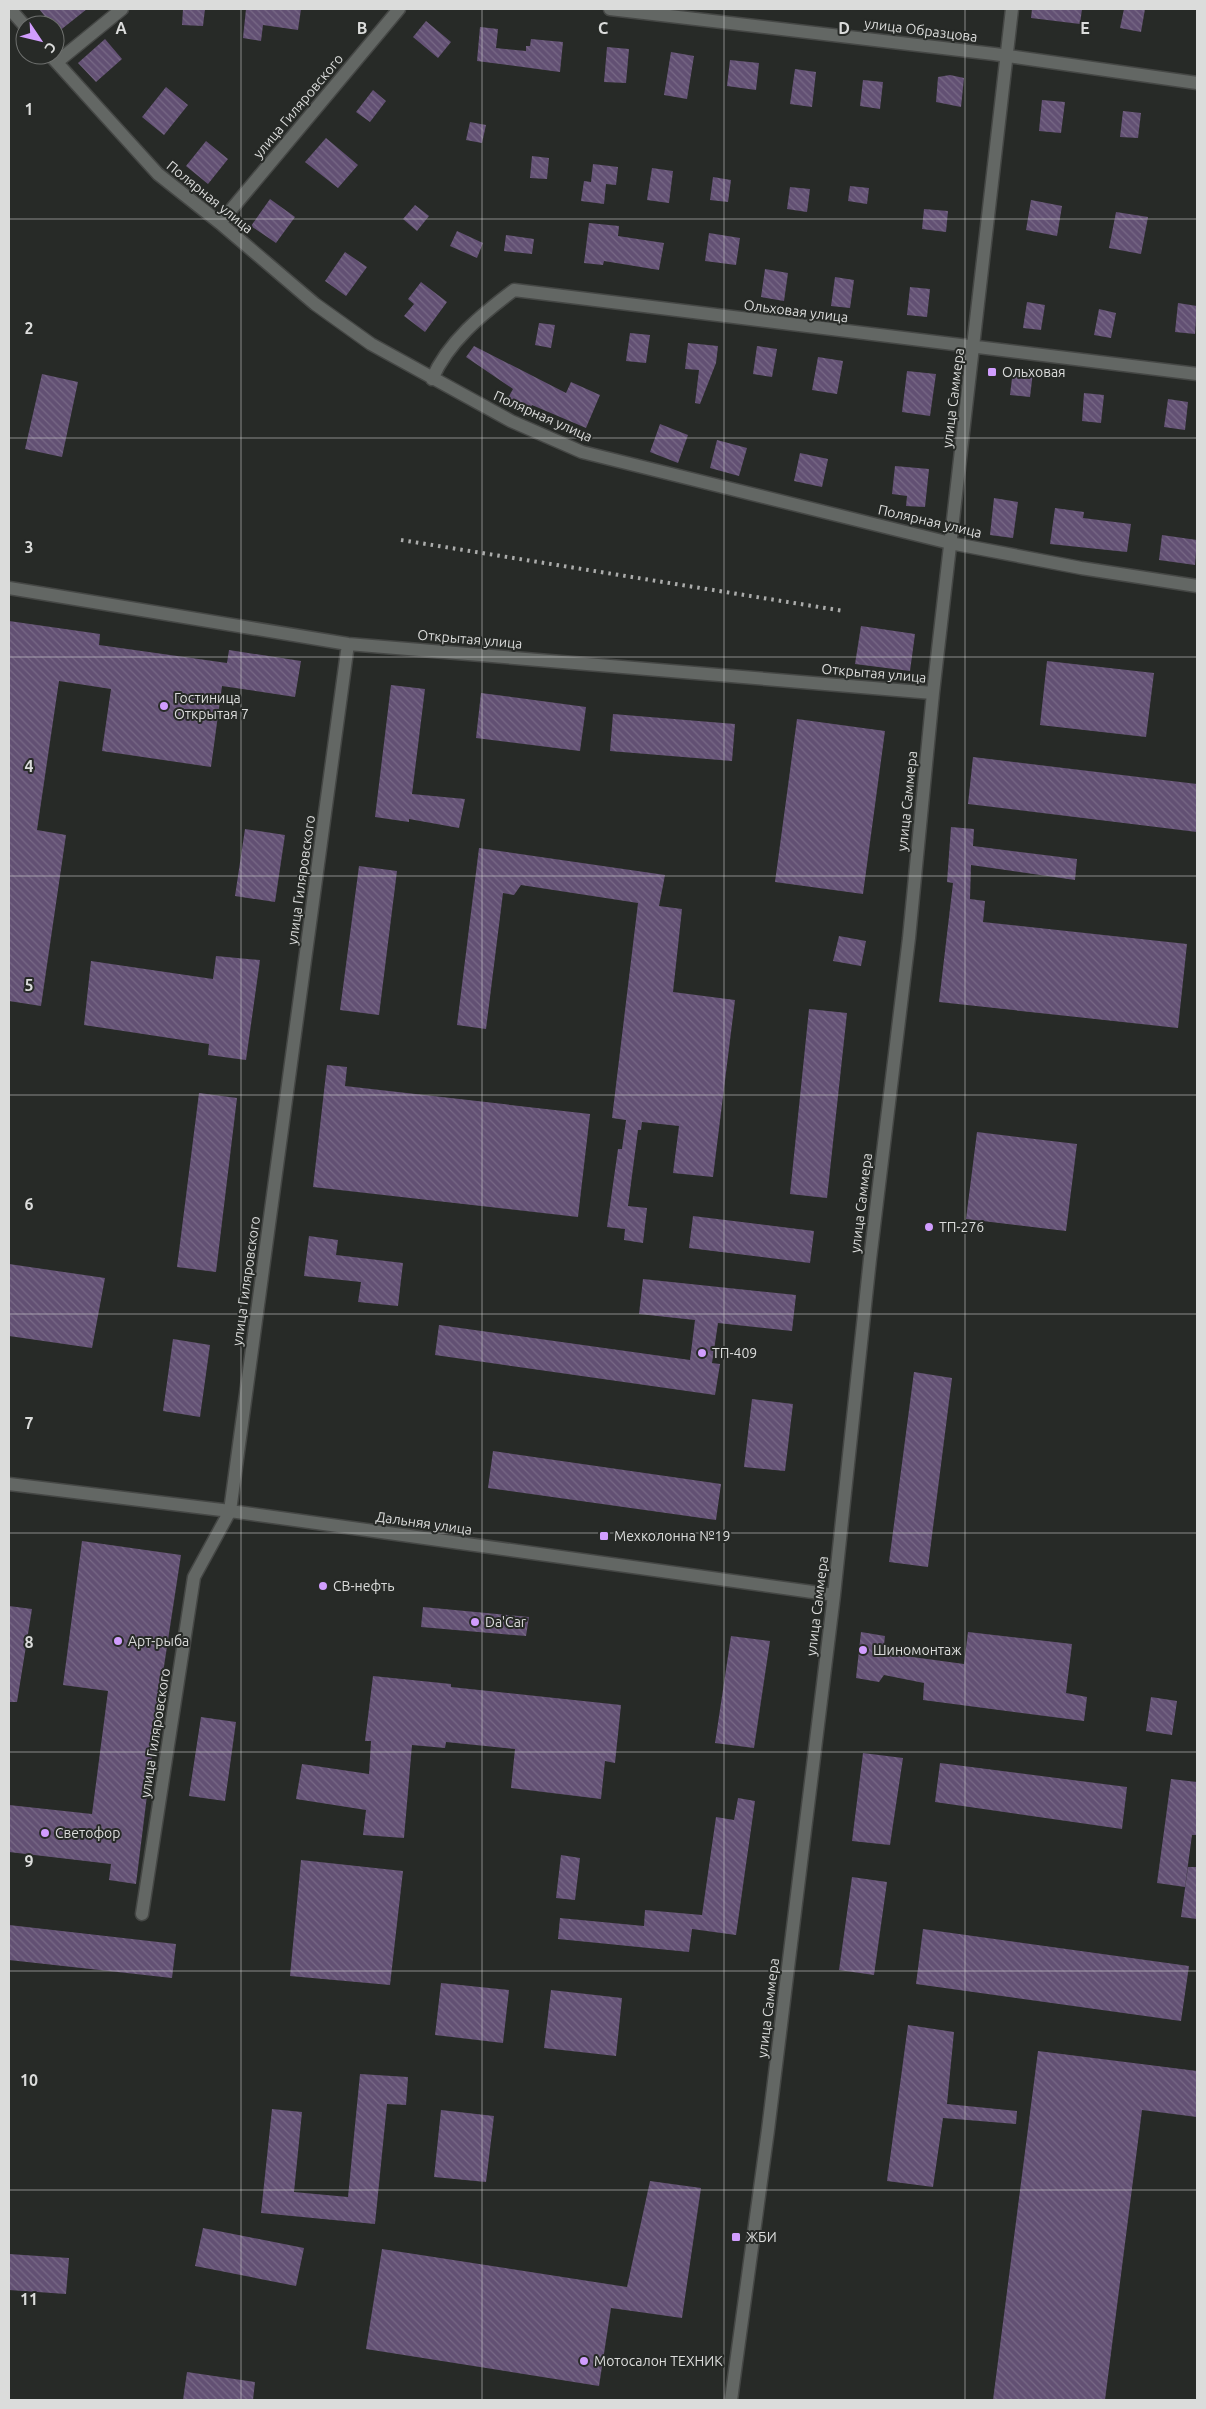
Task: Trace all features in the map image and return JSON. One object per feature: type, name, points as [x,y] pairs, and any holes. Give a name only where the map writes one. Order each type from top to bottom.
[{"type":"street","points":[[65,51],[122,9]]},
{"type":"street","name":"улица Гиляровского","points":[[220,223],[398,9]]},
{"type":"street","name":"улица Образцова","points":[[610,9],[1006,55],[1197,83]]},
{"type":"street","name":"улица Саммера","points":[[731,2400],[768,2130],[834,1594],[870,1259],[909,938],[932,693],[974,348],[1012,9]]},
{"type":"street","name":"Полярная улица","points":[[59,65],[158,174],[220,223],[315,304],[371,344],[511,421],[582,452],[950,542],[1081,568],[1197,586]]},
{"type":"street","name":"Ольховая улица","points":[[432,379],[438,366],[457,340],[488,310],[514,290],[1197,374]]},
{"type":"street","name":"Открытая улица","points":[[9,588],[348,644],[932,693]]},
{"type":"street","name":"улица Гиляровского","points":[[142,1914],[194,1577],[230,1511],[348,644]]},
{"type":"street","name":"Дальняя улица","points":[[9,1484],[230,1511],[834,1594]]},
{"type":"building","points":[[39,9],[87,9],[65,26],[65,15],[44,15]]},
{"type":"building","points":[[183,9],[205,9],[203,26],[182,25]]},
{"type":"building","points":[[246,9],[301,9],[298,30],[263,25],[261,41],[243,38]]},
{"type":"building","points":[[1032,9],[1082,9],[1080,24],[1031,18]]},
{"type":"building","points":[[1124,9],[1145,9],[1141,32],[1120,28]]},
{"type":"building","points":[[426,21],[451,42],[438,58],[413,37]]},
{"type":"building","points":[[480,27],[498,29],[496,48],[526,51],[526,46],[530,46],[531,39],[563,42],[560,72],[477,61]]},
{"type":"building","points":[[105,39],[122,59],[96,82],[78,63]]},
{"type":"building","points":[[607,47],[629,49],[626,83],[604,82]]},
{"type":"building","points":[[671,52],[694,56],[687,99],[664,95]]},
{"type":"building","points":[[730,60],[759,63],[756,90],[727,86]]},
{"type":"building","points":[[795,69],[816,72],[812,107],[790,104]]},
{"type":"building","points":[[950,75],[964,78],[961,107],[936,102],[938,77]]},
{"type":"building","points":[[863,80],[883,82],[880,109],[860,106]]},
{"type":"building","points":[[166,87],[188,105],[164,135],[142,117]]},
{"type":"building","points":[[373,90],[386,101],[370,122],[356,112]]},
{"type":"building","points":[[1042,100],[1065,102],[1061,133],[1039,131]]},
{"type":"building","points":[[1123,111],[1141,113],[1138,138],[1120,137]]},
{"type":"building","points":[[470,122],[486,125],[482,143],[466,140]]},
{"type":"building","points":[[326,138],[358,165],[338,188],[305,162]]},
{"type":"building","points":[[206,141],[228,159],[208,184],[186,166]]},
{"type":"building","points":[[532,156],[549,158],[547,179],[530,178]]},
{"type":"building","points":[[593,164],[618,167],[616,185],[606,184],[604,204],[581,201],[584,181],[591,182]]},
{"type":"building","points":[[652,168],[673,171],[669,203],[647,200]]},
{"type":"building","points":[[713,177],[731,180],[728,202],[710,200]]},
{"type":"building","points":[[850,186],[869,188],[867,204],[848,201]]},
{"type":"building","points":[[790,187],[810,189],[807,212],[787,209]]},
{"type":"building","points":[[270,199],[295,217],[276,243],[251,226]]},
{"type":"building","points":[[1031,200],[1062,206],[1057,236],[1026,230]]},
{"type":"building","points":[[415,205],[429,216],[417,231],[403,219]]},
{"type":"building","points":[[924,209],[948,211],[946,232],[922,229]]},
{"type":"building","points":[[1116,212],[1148,217],[1141,254],[1109,248]]},
{"type":"building","points":[[589,223],[619,226],[618,236],[664,243],[659,270],[604,261],[603,265],[584,263]]},
{"type":"building","points":[[457,231],[483,243],[477,258],[450,246]]},
{"type":"building","points":[[709,233],[740,238],[736,265],[705,261]]},
{"type":"building","points":[[506,235],[534,239],[532,254],[504,251]]},
{"type":"building","points":[[345,252],[367,267],[346,296],[325,281]]},
{"type":"building","points":[[765,269],[788,273],[784,301],[761,297]]},
{"type":"building","points":[[835,277],[854,280],[850,308],[831,306]]},
{"type":"building","points":[[421,282],[447,302],[425,332],[404,316],[414,304],[408,299]]},
{"type":"building","points":[[910,287],[930,289],[927,317],[907,315]]},
{"type":"building","points":[[1027,302],[1045,305],[1041,330],[1023,328]]},
{"type":"building","points":[[1178,303],[1197,306],[1195,334],[1175,332]]},
{"type":"building","points":[[1099,309],[1116,313],[1111,338],[1094,335]]},
{"type":"building","points":[[539,323],[555,325],[551,348],[535,345]]},
{"type":"building","points":[[630,333],[650,335],[646,363],[626,361]]},
{"type":"building","points":[[688,343],[718,346],[716,363],[700,404],[695,403],[699,370],[685,369]]},
{"type":"building","points":[[474,346],[566,393],[571,382],[600,395],[586,428],[532,405],[530,409],[508,398],[513,389],[466,357]]},
{"type":"building","points":[[757,346],[777,349],[772,377],[753,374]]},
{"type":"building","points":[[818,357],[843,361],[837,394],[812,390]]},
{"type":"building","points":[[1013,370],[1033,372],[1030,397],[1010,395]]},
{"type":"building","points":[[907,371],[936,374],[930,416],[902,412]]},
{"type":"building","points":[[42,374],[78,382],[62,457],[25,449]]},
{"type":"building","points":[[1084,393],[1104,395],[1101,423],[1082,421]]},
{"type":"building","points":[[1168,399],[1188,402],[1185,430],[1164,427]]},
{"type":"building","points":[[660,424],[688,435],[678,463],[650,452]]},
{"type":"building","points":[[717,440],[747,448],[739,476],[710,468]]},
{"type":"building","points":[[800,453],[828,459],[822,487],[794,481]]},
{"type":"building","points":[[895,466],[929,469],[925,507],[906,506],[907,496],[892,494]]},
{"type":"building","points":[[994,498],[1018,502],[1013,538],[990,535]]},
{"type":"building","points":[[1055,508],[1084,512],[1083,518],[1131,524],[1127,552],[1050,544]]},
{"type":"building","points":[[1162,535],[1197,540],[1195,565],[1159,560]]},
{"type":"building","points":[[9,621],[100,634],[99,645],[227,663],[229,650],[301,661],[295,697],[222,686],[211,767],[102,751],[111,689],[59,681],[37,830],[66,835],[41,1006],[9,1001]]},
{"type":"building","points":[[861,626],[915,634],[910,671],[855,664]]},
{"type":"building","points":[[1047,661],[1154,673],[1146,737],[1040,725]]},
{"type":"building","points":[[391,685],[425,689],[412,794],[465,799],[459,828],[409,819],[409,822],[375,817]]},
{"type":"building","points":[[481,693],[586,707],[580,751],[476,738]]},
{"type":"building","points":[[613,714],[735,724],[732,761],[610,751]]},
{"type":"building","points":[[797,719],[885,731],[863,894],[775,882]]},
{"type":"building","points":[[973,757],[1197,784],[1197,832],[968,804]]},
{"type":"building","points":[[951,827],[974,829],[973,846],[1077,859],[1075,880],[971,865],[970,899],[985,901],[983,922],[1187,944],[1178,1028],[939,1002],[953,883],[947,882]]},
{"type":"building","points":[[245,829],[285,835],[275,902],[235,896]]},
{"type":"building","points":[[479,848],[665,875],[659,906],[682,909],[673,992],[735,1000],[713,1177],[673,1173],[679,1126],[642,1122],[641,1130],[638,1130],[628,1206],[647,1208],[643,1243],[624,1240],[625,1229],[607,1227],[618,1149],[622,1149],[626,1120],[612,1118],[638,903],[521,885],[514,895],[503,893],[486,1029],[457,1025]]},
{"type":"building","points":[[359,866],[397,871],[379,1015],[340,1010]]},
{"type":"building","points":[[839,936],[866,941],[861,966],[833,961]]},
{"type":"building","points":[[216,956],[260,960],[246,1060],[208,1055],[209,1044],[84,1025],[91,961],[213,979]]},
{"type":"building","points":[[809,1009],[847,1013],[827,1198],[790,1194]]},
{"type":"building","points":[[327,1065],[347,1067],[345,1086],[590,1114],[578,1217],[313,1187]]},
{"type":"building","points":[[199,1093],[237,1098],[216,1272],[177,1267]]},
{"type":"building","points":[[977,1132],[1077,1144],[1066,1231],[966,1219]]},
{"type":"building","points":[[693,1216],[814,1231],[810,1263],[689,1248]]},
{"type":"building","points":[[309,1236],[338,1240],[336,1255],[403,1263],[398,1306],[358,1302],[361,1282],[304,1276]]},
{"type":"building","points":[[9,1264],[105,1278],[92,1348],[9,1336]]},
{"type":"building","points":[[643,1279],[796,1295],[792,1331],[718,1323],[712,1363],[720,1364],[715,1395],[435,1355],[439,1325],[690,1360],[695,1320],[639,1314]]},
{"type":"building","points":[[173,1339],[210,1345],[200,1417],[163,1411]]},
{"type":"building","points":[[914,1372],[952,1378],[928,1567],[889,1562]]},
{"type":"building","points":[[752,1399],[793,1404],[785,1471],[744,1467]]},
{"type":"building","points":[[493,1451],[721,1484],[716,1520],[488,1488]]},
{"type":"building","points":[[82,1541],[181,1555],[159,1699],[136,1884],[109,1880],[111,1864],[9,1852],[9,1805],[92,1814],[108,1691],[63,1685]]},
{"type":"building","points":[[9,1606],[32,1609],[17,1702],[9,1702]]},
{"type":"building","name":"Da'Car","points":[[423,1607],[529,1617],[526,1636],[421,1627]]},
{"type":"building","points":[[861,1632],[885,1636],[883,1653],[964,1664],[968,1632],[1072,1644],[1066,1693],[1087,1697],[1084,1721],[923,1700],[924,1683],[884,1675],[879,1682],[856,1678]]},
{"type":"building","points":[[731,1636],[770,1641],[754,1748],[715,1743]]},
{"type":"building","points":[[373,1676],[451,1684],[451,1687],[621,1705],[615,1763],[605,1761],[601,1799],[511,1788],[515,1749],[446,1742],[445,1748],[412,1745],[404,1838],[363,1835],[366,1810],[296,1799],[302,1764],[369,1774],[371,1741],[365,1741]]},
{"type":"building","points":[[1151,1697],[1177,1701],[1172,1735],[1146,1731]]},
{"type":"building","points":[[201,1717],[236,1722],[225,1801],[189,1796]]},
{"type":"building","points":[[863,1753],[903,1758],[890,1845],[852,1841]]},
{"type":"building","points":[[940,1763],[1127,1787],[1122,1829],[935,1802]]},
{"type":"building","points":[[1171,1779],[1197,1782],[1197,1835],[1192,1835],[1185,1887],[1157,1883]]},
{"type":"building","points":[[738,1798],[755,1801],[736,1935],[692,1929],[689,1952],[558,1939],[560,1918],[644,1926],[645,1910],[702,1915],[716,1817],[734,1820]]},
{"type":"building","points":[[561,1855],[580,1858],[575,1900],[556,1898]]},
{"type":"building","points":[[301,1860],[403,1871],[390,1985],[290,1976]]},
{"type":"building","points":[[1188,1867],[1197,1867],[1197,1919],[1181,1917]]},
{"type":"building","points":[[852,1877],[887,1882],[874,1975],[839,1970]]},
{"type":"building","points":[[9,1925],[176,1944],[172,1978],[9,1960]]},
{"type":"building","points":[[923,1929],[1189,1966],[1181,2021],[916,1984]]},
{"type":"building","points":[[441,1983],[509,1990],[503,2043],[435,2035]]},
{"type":"building","points":[[551,1990],[622,1998],[616,2056],[544,2048]]},
{"type":"building","points":[[908,2025],[954,2032],[947,2104],[1017,2111],[1016,2124],[943,2118],[933,2187],[887,2181]]},
{"type":"building","points":[[1038,2051],[1197,2071],[1197,2117],[1142,2110],[1105,2400],[993,2400]]},
{"type":"building","points":[[360,2074],[408,2077],[406,2105],[387,2104],[375,2224],[261,2213],[272,2109],[302,2112],[294,2192],[348,2197]]},
{"type":"building","points":[[441,2110],[494,2116],[486,2182],[434,2177]]},
{"type":"building","points":[[650,2181],[701,2188],[682,2318],[611,2308],[599,2386],[366,2349],[382,2249],[627,2287]]},
{"type":"building","points":[[203,2228],[304,2248],[296,2286],[195,2266]]},
{"type":"building","points":[[9,2254],[69,2258],[66,2294],[9,2290]]},
{"type":"building","points":[[187,2372],[255,2382],[253,2400],[183,2400]]},
{"type":"railway","points":[[401,540],[844,611]]},
{"type":"place","name":"Ольховая","points":[[992,372]]},
{"type":"place","name":"Гостиница Открытая 7","points":[[164,706]]},
{"type":"place","name":"ТП-276","points":[[929,1227]]},
{"type":"place","name":"ТП-409","points":[[702,1353]]},
{"type":"place","name":"Мехколонна №19","points":[[604,1536]]},
{"type":"place","name":"СВ-нефть","points":[[323,1586]]},
{"type":"place","name":"Da'Car","points":[[475,1622]]},
{"type":"place","name":"Арт-рыба","points":[[118,1641]]},
{"type":"place","name":"Шиномонтаж","points":[[863,1650]]},
{"type":"place","name":"Светофор","points":[[45,1833]]},
{"type":"place","name":"ЖБИ","points":[[736,2237]]},
{"type":"place","name":"Мотосалон ТЕХНИК","points":[[584,2361]]}]
